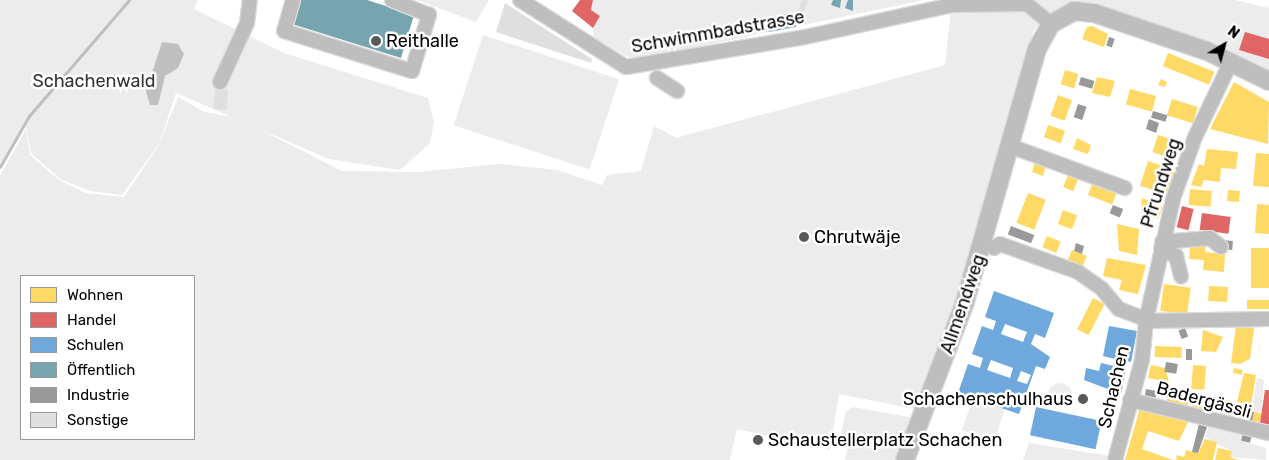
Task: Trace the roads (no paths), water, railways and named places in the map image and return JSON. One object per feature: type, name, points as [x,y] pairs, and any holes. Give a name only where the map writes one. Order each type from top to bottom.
[{"type":"main road","points":[[1051,24],[1074,11],[1094,13],[1231,62],[1269,81]]},
{"type":"main road","name":"Allmendweg","points":[[905,460],[993,244],[1010,146],[1037,49],[1051,24]]},
{"type":"street","points":[[220,82],[247,23],[250,0]]},
{"type":"street","points":[[293,0],[284,31],[412,71],[429,15],[392,0]]},
{"type":"street","name":"Schwimmbadstrasse","points":[[520,0],[626,67],[804,37],[952,5],[1027,4],[1051,24]]},
{"type":"street","name":"Pfrundweg","points":[[1146,320],[1162,246],[1195,137],[1231,62]]},
{"type":"street","points":[[657,78],[677,91]]},
{"type":"street","points":[[1010,146],[1125,188]]},
{"type":"street","points":[[1162,246],[1201,237],[1221,247]]},
{"type":"street","points":[[993,244],[1078,272],[1119,309],[1146,320],[1269,319]]},
{"type":"street","points":[[1162,246],[1176,256],[1181,276]]},
{"type":"street","name":"Schachen","points":[[1115,460],[1142,360],[1146,320]]},
{"type":"street","name":"Badergässli","points":[[1130,400],[1269,433]]},
{"type":"waterway","points":[[0,167],[29,116],[129,0]]},
{"type":"place","name":"Reithalle","points":[[376,41]]},
{"type":"place","name":"Chrutwäje","points":[[804,237]]},
{"type":"place","name":"Schachenschulhaus","points":[[1083,399]]},
{"type":"place","name":"Schaustellerplatz Schachen","points":[[758,440]]},
{"type":"park label","name":"Schachenwald","points":[[94,81]]}]
